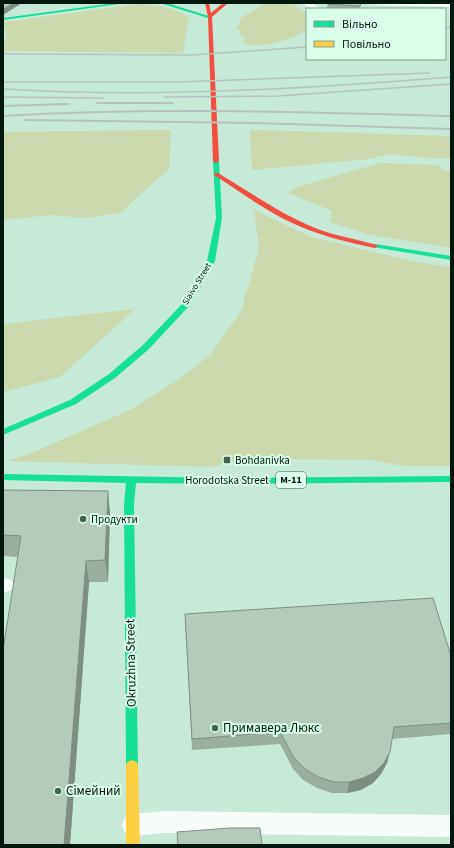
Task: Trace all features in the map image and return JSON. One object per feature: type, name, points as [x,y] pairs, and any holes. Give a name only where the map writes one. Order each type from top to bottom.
[{"type":"main road","points":[[3,13],[83,3]]},
{"type":"main road","points":[[3,19],[125,3]]},
{"type":"main road","points":[[162,3],[210,17],[225,4]]},
{"type":"main road","name":"Siaivo Street","points":[[3,432],[73,402],[112,376],[146,346],[187,303],[211,260],[219,218],[215,160],[210,17],[207,3]]},
{"type":"main road","points":[[216,174],[282,216],[305,227],[338,237],[451,258]]},
{"type":"main road","name":"Horodotska Street","points":[[3,476],[131,480],[372,481],[451,479]]},
{"type":"main road","name":"Okruzhna Street","points":[[131,480],[129,504],[133,835]]},
{"type":"lane","points":[[225,4],[234,3]]},
{"type":"lane","points":[[305,3],[316,8]]},
{"type":"lane","points":[[376,3],[451,5]]},
{"type":"lane","points":[[133,835],[164,822],[451,826]]},
{"type":"green space","points":[[265,3],[291,3],[306,12],[306,32],[270,44],[251,45],[244,43],[245,38],[240,33],[240,30],[236,30],[241,18]]},
{"type":"green space","points":[[138,4],[165,7],[189,17],[183,53],[3,51],[3,45],[7,39],[4,22]]},
{"type":"green space","points":[[171,130],[169,169],[120,213],[85,218],[50,215],[3,220],[3,132]]},
{"type":"green space","points":[[250,130],[451,136],[451,157],[438,159],[390,154],[369,159],[252,170]]},
{"type":"green space","points":[[380,163],[438,165],[442,169],[451,172],[451,248],[370,235],[330,222],[332,211],[288,193],[297,187]]},
{"type":"green space","points":[[254,210],[311,237],[416,262],[451,267],[451,466],[403,466],[372,460],[244,458],[212,467],[7,461],[29,454],[132,409],[179,379],[211,354],[243,308],[244,295],[248,288],[259,247]]},
{"type":"green space","points":[[135,309],[60,377],[3,392],[3,324]]},
{"type":"building","points":[[3,3],[14,3],[3,9]]},
{"type":"building","points":[[361,3],[360,6],[327,4]]},
{"type":"building","points":[[3,490],[108,491],[105,560],[86,561],[64,845],[3,845],[3,650],[21,536],[3,535]]},
{"type":"building","points":[[433,598],[451,656],[451,723],[394,727],[390,752],[384,763],[375,772],[363,778],[349,782],[334,782],[318,777],[305,769],[294,758],[280,732],[192,739],[185,614]]},
{"type":"building","points":[[230,828],[260,828],[262,845],[178,845],[177,832]]},
{"type":"railway","points":[[446,28],[451,27]]},
{"type":"railway","points":[[3,54],[193,55],[306,47]]},
{"type":"railway","points":[[3,82],[177,82],[429,73]]},
{"type":"railway","points":[[3,89],[114,93],[227,91],[451,77]]},
{"type":"railway","points":[[165,97],[278,96],[451,84]]},
{"type":"railway","points":[[3,97],[103,98]]},
{"type":"railway","points":[[97,103],[173,103]]},
{"type":"railway","points":[[3,106],[69,104]]},
{"type":"railway","points":[[3,116],[59,113],[171,111],[451,116]]},
{"type":"railway","points":[[25,120],[253,123],[451,129]]},
{"type":"traffic: fast","points":[[3,19],[125,3]]},
{"type":"traffic: fast","points":[[162,3],[210,17]]},
{"type":"traffic: fast","points":[[3,432],[73,402],[112,376],[146,347],[187,303],[211,261],[219,218],[216,161]]},
{"type":"traffic: fast","points":[[375,246],[451,258]]},
{"type":"traffic: fast","points":[[3,477],[227,481],[451,479]]},
{"type":"traffic: fast","points":[[131,480],[129,504],[132,766]]},
{"type":"traffic: slow","points":[[132,766],[133,845]]},
{"type":"traffic: jam","points":[[207,3],[210,17],[216,161]]},
{"type":"traffic: jam","points":[[210,17],[226,3]]},
{"type":"traffic: jam","points":[[216,174],[292,221],[312,230],[375,246]]},
{"type":"place","name":"Bohdanivka","points":[[227,460]]},
{"type":"place","name":"Продукти","points":[[83,519]]},
{"type":"place","name":"Примавера Люкс","points":[[215,728]]},
{"type":"place","name":"Сімейний","points":[[58,791]]}]
